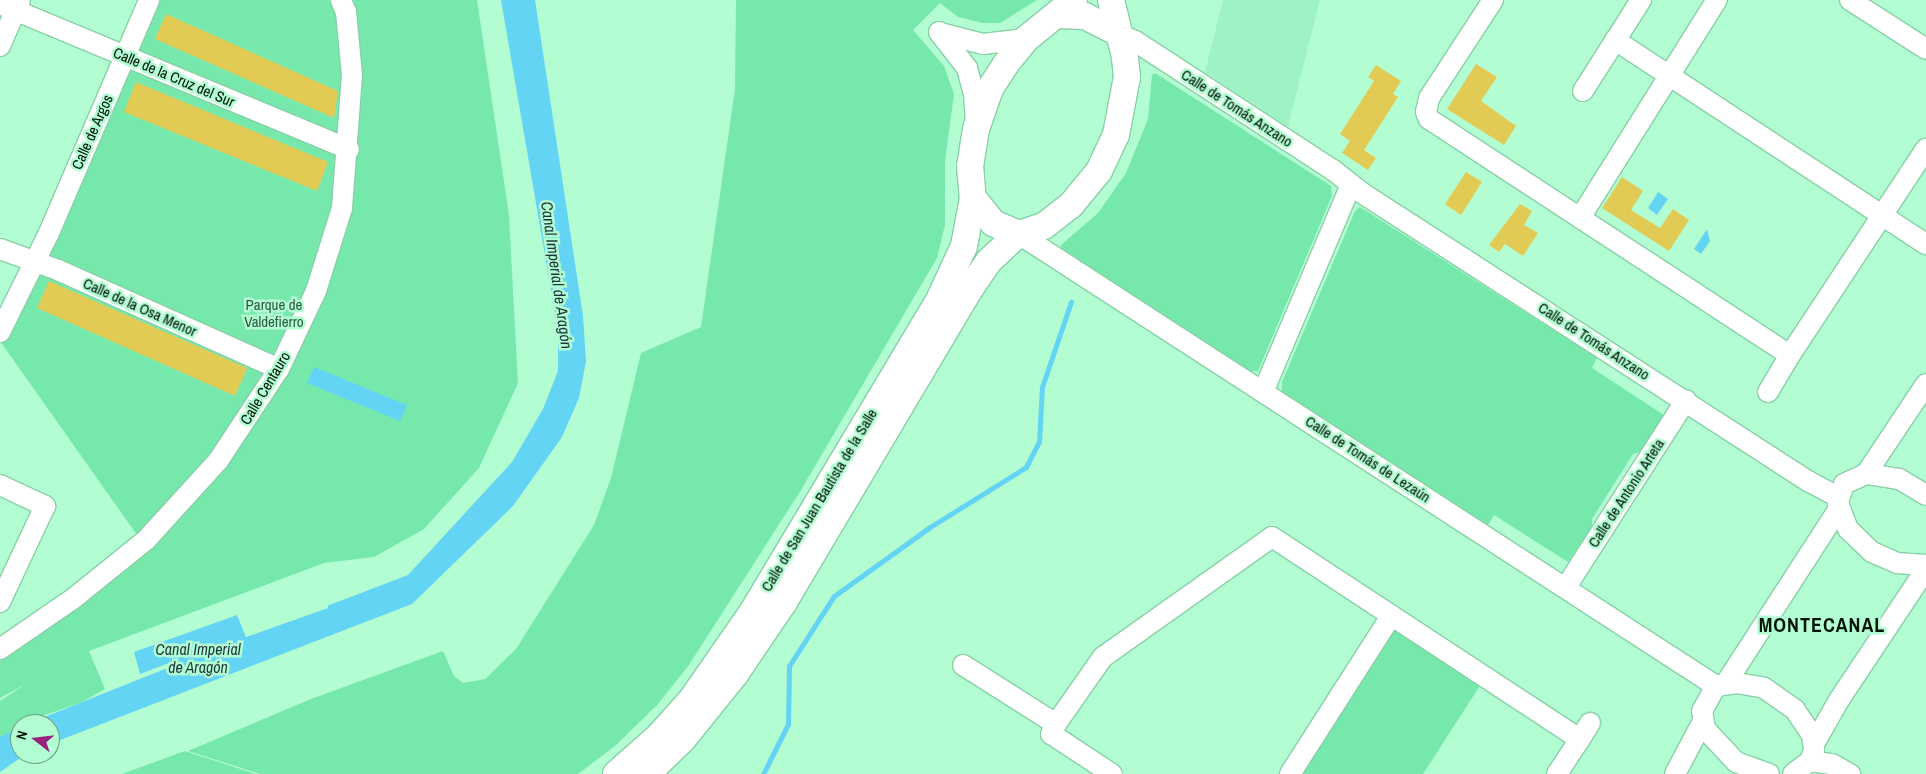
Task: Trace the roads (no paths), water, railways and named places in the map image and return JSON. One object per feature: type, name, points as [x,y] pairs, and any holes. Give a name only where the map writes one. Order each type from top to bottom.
[{"type":"main road","name":"Calle de San Juan Bautista de la Salle","points":[[647,774],[683,739],[736,674],[784,602],[970,289],[989,261],[1019,234],[1044,226],[1071,205],[1089,185],[1109,152],[1125,100],[1126,58],[1111,0]]},
{"type":"main road","name":"Calle de San Juan Bautista de la Salle","points":[[616,774],[659,736],[692,699],[753,611],[940,298],[964,246],[974,198],[970,166],[976,129],[990,89],[1026,39],[1066,8],[1120,34]]},
{"type":"main road","points":[[974,198],[993,223],[1019,234]]},
{"type":"street","name":"Calle de Argos","points":[[0,332],[34,262],[149,0]]},
{"type":"street","name":"Calle Centauro","points":[[0,648],[74,598],[146,540],[218,461],[279,369],[316,291],[337,228],[349,149],[352,75],[346,12],[341,0]]},
{"type":"street","points":[[1492,0],[1429,98],[1426,112],[1434,124],[1790,354]]},
{"type":"street","points":[[1583,91],[1642,0]]},
{"type":"street","points":[[1580,218],[1717,0]]},
{"type":"street","points":[[1850,0],[1926,49]]},
{"type":"street","name":"Calle de la Cruz del Sur","points":[[12,5],[126,56],[349,149]]},
{"type":"street","points":[[0,46],[12,5]]},
{"type":"street","points":[[976,129],[974,95],[967,68],[938,32],[983,44],[1026,39]]},
{"type":"street","name":"Calle de Tomás Anzano","points":[[1120,34],[1135,41],[1351,185],[1686,400],[1838,502]]},
{"type":"street","points":[[1615,40],[1882,217],[1926,244]]},
{"type":"street","points":[[1768,392],[1790,354],[1926,149]]},
{"type":"street","points":[[1263,392],[1351,185]]},
{"type":"street","name":"Calle de Tomás de Lezaún","points":[[1019,234],[1721,685]]},
{"type":"street","name":"Calle de la Osa Menor","points":[[0,248],[279,369]]},
{"type":"street","points":[[1866,474],[1926,384]]},
{"type":"street","name":"Calle de Antonio Arteta","points":[[1566,587],[1686,400]]},
{"type":"street","points":[[1675,774],[1702,723],[1705,704],[1721,685],[1838,502],[1849,480],[1866,474],[1899,479],[1926,495]]},
{"type":"street","points":[[0,485],[45,506],[0,602]]},
{"type":"street","points":[[1838,502],[1848,529],[1872,552],[1897,563],[1926,565]]},
{"type":"street","points":[[1112,774],[1051,734],[1056,724],[1103,658],[1272,537],[1391,616],[1585,731],[1557,774]]},
{"type":"street","points":[[1793,774],[1812,753],[1839,700],[1926,569]]},
{"type":"street","points":[[1290,774],[1391,616]]},
{"type":"street","points":[[963,665],[1056,724]]},
{"type":"street","points":[[1721,685],[1764,688],[1787,701],[1802,718],[1812,753],[1850,774]]},
{"type":"street","points":[[1702,723],[1717,746],[1736,762],[1769,774]]},
{"type":"water","name":"Canal Imperial de Aragón","points":[[501,0],[535,0],[583,316],[586,361],[579,398],[562,437],[513,506],[412,604],[60,740],[60,714],[52,714],[170,667],[169,663],[140,674],[134,652],[237,615],[246,637],[408,575],[512,462],[543,409],[558,371],[558,331]]},
{"type":"water","points":[[1658,192],[1668,199],[1657,215],[1648,208]]},
{"type":"water","points":[[1707,229],[1710,241],[1701,254],[1694,249]]},
{"type":"water","points":[[314,367],[407,405],[400,421],[307,383]]},
{"type":"water","points":[[10,732],[10,764],[12,764],[0,772],[0,737]]},
{"type":"waterway","points":[[763,774],[788,724],[789,666],[834,596],[930,527],[1026,467],[1039,442],[1042,387],[1071,302]]},
{"type":"district","name":"MONTECANAL","points":[[1822,624]]},
{"type":"park label","name":"Parque de Valdefierro","points":[[274,312]]}]
